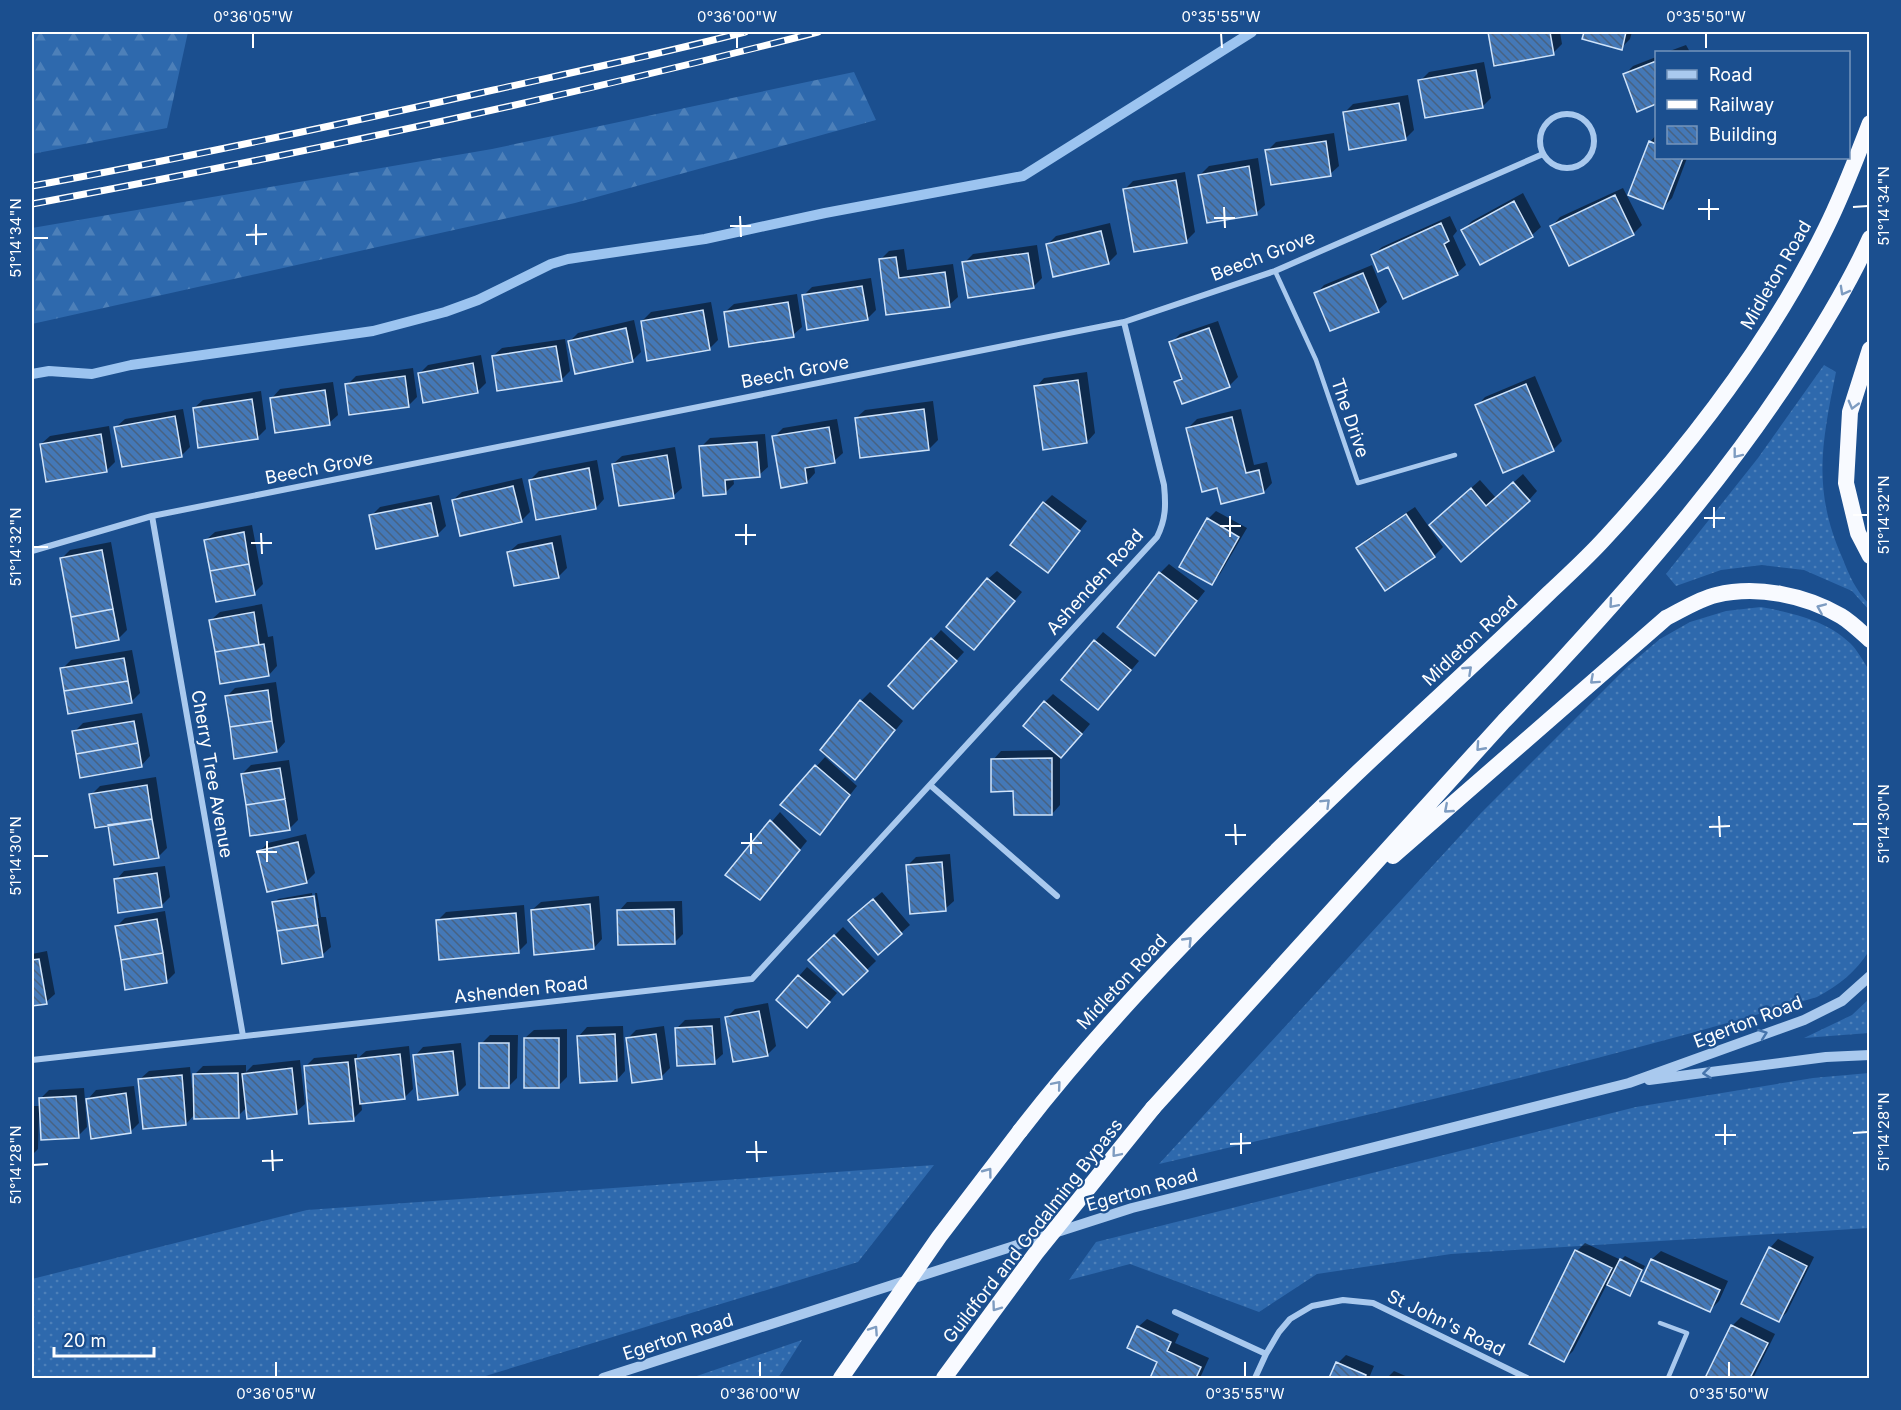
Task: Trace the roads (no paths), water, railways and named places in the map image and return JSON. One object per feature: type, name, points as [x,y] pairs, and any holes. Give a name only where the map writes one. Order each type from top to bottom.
[{"type":"highway","name":"Midleton Road","points":[[841,1378],[939,1237],[1020,1131],[1089,1047],[1189,939],[1355,775],[1531,611],[1605,538],[1722,399],[1766,334],[1797,281],[1839,200],[1869,123]]},
{"type":"highway","points":[[1334,907],[1570,652],[1704,498],[1745,444],[1819,333],[1845,290],[1869,238]]},
{"type":"highway","points":[[1869,349],[1850,412],[1846,483],[1858,533],[1869,556]]},
{"type":"highway","points":[[1334,907],[1666,618],[1716,595],[1747,592],[1773,593],[1799,598],[1842,616],[1869,640]]},
{"type":"highway","name":"Guildford and Godalming Bypass","points":[[944,1378],[1036,1253],[1153,1108],[1334,907]]},
{"type":"street","points":[[1573,114],[1588,123],[1593,131],[1593,149],[1583,164],[1565,168],[1549,161],[1543,154],[1540,136],[1548,121],[1556,116],[1573,114]]},
{"type":"street","name":"Beech Grove","points":[[32,551],[152,516],[1124,322],[1275,271],[1543,154]]},
{"type":"street","name":"Ashenden Road","points":[[32,1060],[753,979],[1157,537],[1165,520],[1164,485],[1124,322]]},
{"type":"street","name":"Cherry Tree Avenue","points":[[152,516],[243,1036]]},
{"type":"street","points":[[930,785],[1057,896]]},
{"type":"street","name":"Egerton Road","points":[[603,1378],[1132,1208],[1629,1083],[1804,1020],[1842,1001],[1869,976]]},
{"type":"street","name":"Egerton Road","points":[[1629,1083],[1826,1057],[1869,1055]]},
{"type":"street","name":"St John's Road","points":[[1255,1378],[1279,1332],[1290,1319],[1312,1306],[1343,1300],[1373,1303],[1527,1378]]},
{"type":"street","points":[[1175,1312],[1266,1354]]},
{"type":"lane","name":"The Drive","points":[[1275,271],[1316,360],[1358,483],[1455,455]]},
{"type":"lane","points":[[1660,1323],[1687,1334],[1668,1378]]},
{"type":"waterway","points":[[32,374],[49,371],[92,374],[131,365],[373,331],[445,312],[478,300],[551,264],[568,259],[705,239],[825,213],[1023,176],[1252,32]]},
{"type":"railway","points":[[32,186],[318,129],[617,63],[745,32]]},
{"type":"railway","points":[[32,204],[426,125],[818,32]]}]
